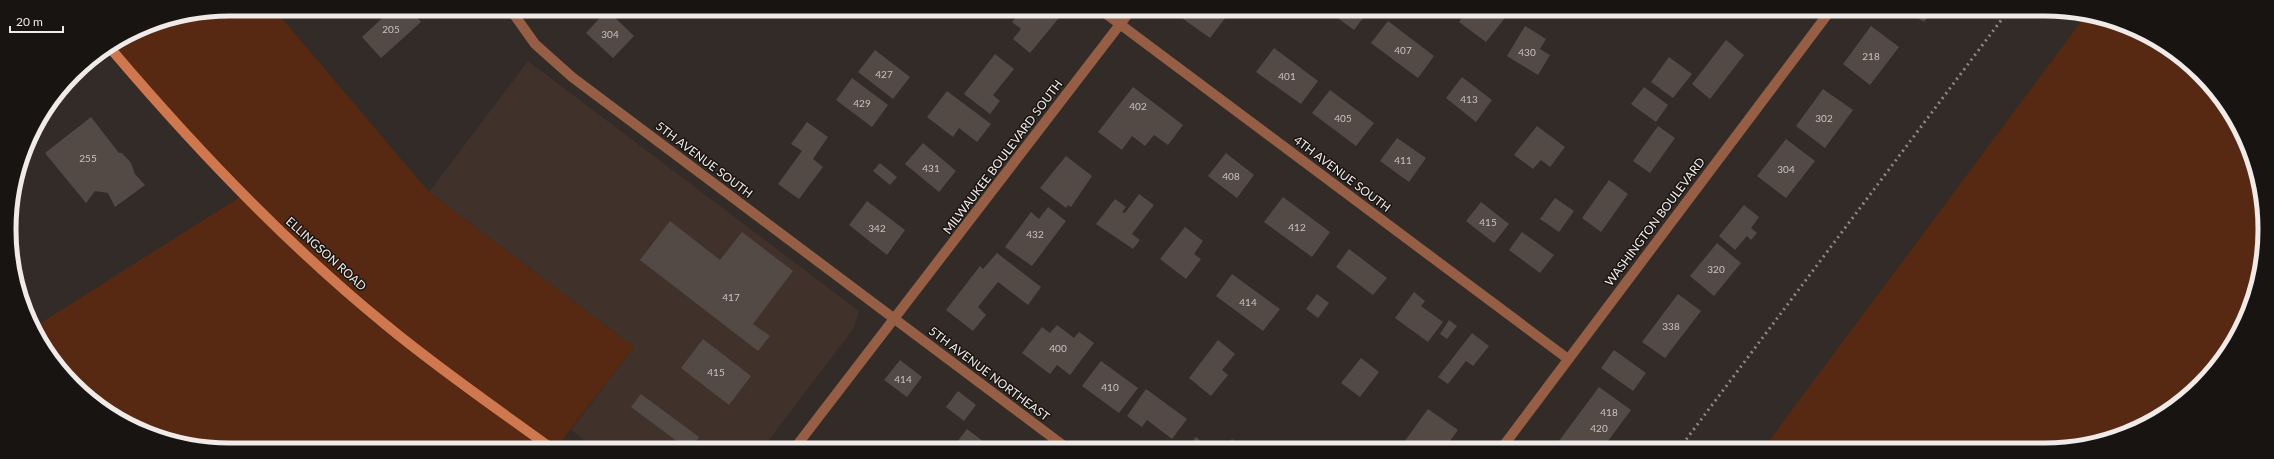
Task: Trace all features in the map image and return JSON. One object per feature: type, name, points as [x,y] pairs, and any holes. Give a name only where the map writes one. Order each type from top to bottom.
[{"type":"main road","name":"ELLINGSON ROAD","points":[[113,51],[181,131],[243,195],[315,263],[386,326],[544,443]]},
{"type":"street","name":"5TH AVENUE SOUTH","points":[[515,16],[535,44],[555,64],[895,319]]},
{"type":"street","name":"4TH AVENUE SOUTH","points":[[1109,16],[1568,359]]},
{"type":"street","name":"MILWAUKEE BOULEVARD SOUTH","points":[[799,443],[1127,16]]},
{"type":"street","name":"WASHINGTON BOULEVARD","points":[[1505,443],[1826,16]]},
{"type":"street","name":"5TH AVENUE NORTHEAST","points":[[895,319],[1060,443]]},
{"type":"shaded area","points":[[216,16],[280,16],[429,192],[634,347],[560,443],[216,443],[174,436],[148,427],[111,407],[89,390],[60,359],[38,325],[243,195],[113,51],[148,32],[188,20]]},
{"type":"shaded area","points":[[2083,20],[2100,23],[2126,32],[2163,52],[2185,69],[2214,100],[2236,135],[2251,174],[2258,216],[2258,243],[2251,285],[2236,324],[2222,348],[2205,370],[2174,399],[2139,421],[2113,432],[2086,439],[2058,443],[1767,443]]},
{"type":"shaded area","points":[[528,61],[859,311],[854,328],[767,443],[588,443],[571,430],[634,347],[429,192]]},
{"type":"building","points":[[384,16],[415,16],[421,22],[381,58],[362,37]]},
{"type":"building","points":[[602,16],[613,16],[634,36],[613,58],[586,33]]},
{"type":"building","points":[[1017,16],[1061,16],[1030,53],[1013,39],[1021,29],[1012,22]]},
{"type":"building","points":[[1185,16],[1226,17],[1210,38],[1183,19]]},
{"type":"building","points":[[1335,16],[1364,16],[1354,30]]},
{"type":"building","points":[[1464,16],[1506,16],[1486,42],[1459,22]]},
{"type":"building","points":[[1915,16],[1928,16],[1924,22]]},
{"type":"building","points":[[1388,21],[1434,56],[1418,78],[1371,43]]},
{"type":"building","points":[[1525,26],[1546,39],[1540,49],[1550,55],[1538,75],[1507,56]]},
{"type":"building","points":[[1871,26],[1899,47],[1870,85],[1843,64]]},
{"type":"building","points":[[1726,40],[1744,55],[1710,99],[1692,84]]},
{"type":"building","points":[[1274,48],[1318,81],[1301,104],[1256,72]]},
{"type":"building","points":[[875,50],[910,77],[893,99],[858,72]]},
{"type":"building","points":[[995,54],[1014,69],[993,95],[1000,101],[990,114],[964,94]]},
{"type":"building","points":[[1669,57],[1692,74],[1673,98],[1651,82]]},
{"type":"building","points":[[1462,77],[1492,100],[1476,122],[1446,98]]},
{"type":"building","points":[[852,78],[888,105],[872,127],[836,100]]},
{"type":"building","points":[[1133,87],[1183,125],[1168,145],[1154,135],[1145,146],[1132,136],[1122,150],[1098,132]]},
{"type":"building","points":[[1644,87],[1668,105],[1656,122],[1631,104]]},
{"type":"building","points":[[1823,89],[1853,110],[1825,148],[1796,126]]},
{"type":"building","points":[[1330,90],[1374,123],[1356,146],[1312,113]]},
{"type":"building","points":[[947,91],[991,124],[977,142],[959,128],[953,137],[927,117]]},
{"type":"building","points":[[91,117],[119,153],[122,153],[131,163],[135,174],[145,185],[115,207],[108,193],[95,191],[86,203],[45,153]]},
{"type":"building","points":[[807,122],[828,137],[813,159],[823,167],[799,199],[778,184],[802,151],[791,144]]},
{"type":"building","points":[[1537,126],[1565,147],[1550,167],[1541,160],[1533,169],[1514,155]]},
{"type":"building","points":[[1658,126],[1675,138],[1650,173],[1633,161]]},
{"type":"building","points":[[1397,138],[1426,158],[1409,182],[1380,161]]},
{"type":"building","points":[[1786,139],[1815,161],[1786,198],[1757,176]]},
{"type":"building","points":[[923,143],[956,171],[939,192],[905,164]]},
{"type":"building","points":[[1226,153],[1254,175],[1237,198],[1208,176]]},
{"type":"building","points":[[1066,156],[1092,176],[1071,207],[1068,205],[1066,208],[1040,188]]},
{"type":"building","points":[[880,163],[897,177],[890,185],[873,171]]},
{"type":"building","points":[[1609,180],[1628,194],[1601,232],[1582,218]]},
{"type":"building","points":[[1139,194],[1154,205],[1132,234],[1140,240],[1133,249],[1096,224],[1115,199],[1126,207],[1122,212],[1125,213]]},
{"type":"building","points":[[1283,197],[1330,232],[1312,257],[1264,222]]},
{"type":"building","points":[[1555,198],[1574,211],[1559,232],[1540,219]]},
{"type":"building","points":[[867,201],[905,230],[887,255],[849,225]]},
{"type":"building","points":[[1481,202],[1509,224],[1494,243],[1466,221]]},
{"type":"building","points":[[1744,205],[1759,217],[1751,228],[1757,233],[1751,240],[1747,236],[1735,250],[1719,236]]},
{"type":"building","points":[[1048,207],[1066,221],[1032,266],[1005,247],[1031,212],[1039,219]]},
{"type":"building","points":[[670,221],[720,260],[742,232],[793,271],[753,324],[770,336],[758,351],[640,260]]},
{"type":"building","points":[[1185,227],[1203,241],[1194,254],[1201,259],[1186,279],[1160,259]]},
{"type":"building","points":[[1522,232],[1554,255],[1540,273],[1509,250]]},
{"type":"building","points":[[1717,243],[1741,263],[1714,296],[1690,276]]},
{"type":"building","points":[[1349,249],[1387,278],[1373,295],[1336,267]]},
{"type":"building","points":[[997,253],[1041,287],[1028,305],[998,282],[978,307],[986,315],[973,331],[946,310],[980,266],[983,269]]},
{"type":"building","points":[[1232,274],[1280,309],[1263,331],[1216,296]]},
{"type":"building","points":[[1414,292],[1425,301],[1421,306],[1443,322],[1428,342],[1395,318]]},
{"type":"building","points":[[1317,294],[1329,303],[1318,318],[1306,309]]},
{"type":"building","points":[[1678,294],[1701,311],[1665,358],[1642,342]]},
{"type":"building","points":[[1449,320],[1457,326],[1447,339],[1440,334]]},
{"type":"building","points":[[1057,325],[1074,338],[1079,332],[1094,343],[1070,375],[1057,365],[1050,374],[1022,353],[1042,327],[1050,333]]},
{"type":"building","points":[[1472,333],[1489,346],[1473,366],[1466,361],[1448,384],[1438,377]]},
{"type":"building","points":[[703,339],[751,376],[729,405],[681,368]]},
{"type":"building","points":[[1218,340],[1235,354],[1222,370],[1228,375],[1211,396],[1189,378]]},
{"type":"building","points":[[1614,350],[1646,373],[1633,391],[1601,368]]},
{"type":"building","points":[[1361,358],[1379,372],[1360,397],[1341,383]]},
{"type":"building","points":[[900,360],[922,377],[907,397],[884,380]]},
{"type":"building","points":[[1101,361],[1138,388],[1119,413],[1082,386]]},
{"type":"building","points":[[1599,387],[1631,410],[1606,443],[1557,443]]},
{"type":"building","points":[[1146,389],[1187,419],[1172,439],[1147,420],[1142,427],[1127,416]]},
{"type":"building","points":[[958,391],[976,405],[964,421],[946,407]]},
{"type":"building","points":[[641,394],[699,437],[695,443],[679,443],[631,407]]},
{"type":"building","points":[[1428,409],[1458,430],[1448,443],[1403,443]]},
{"type":"building","points":[[967,429],[985,443],[956,443]]},
{"type":"building","points":[[1196,437],[1203,443],[1191,443]]},
{"type":"building","points":[[1232,439],[1237,443],[1228,443]]},
{"type":"railway","points":[[1684,443],[2004,16]]}]
